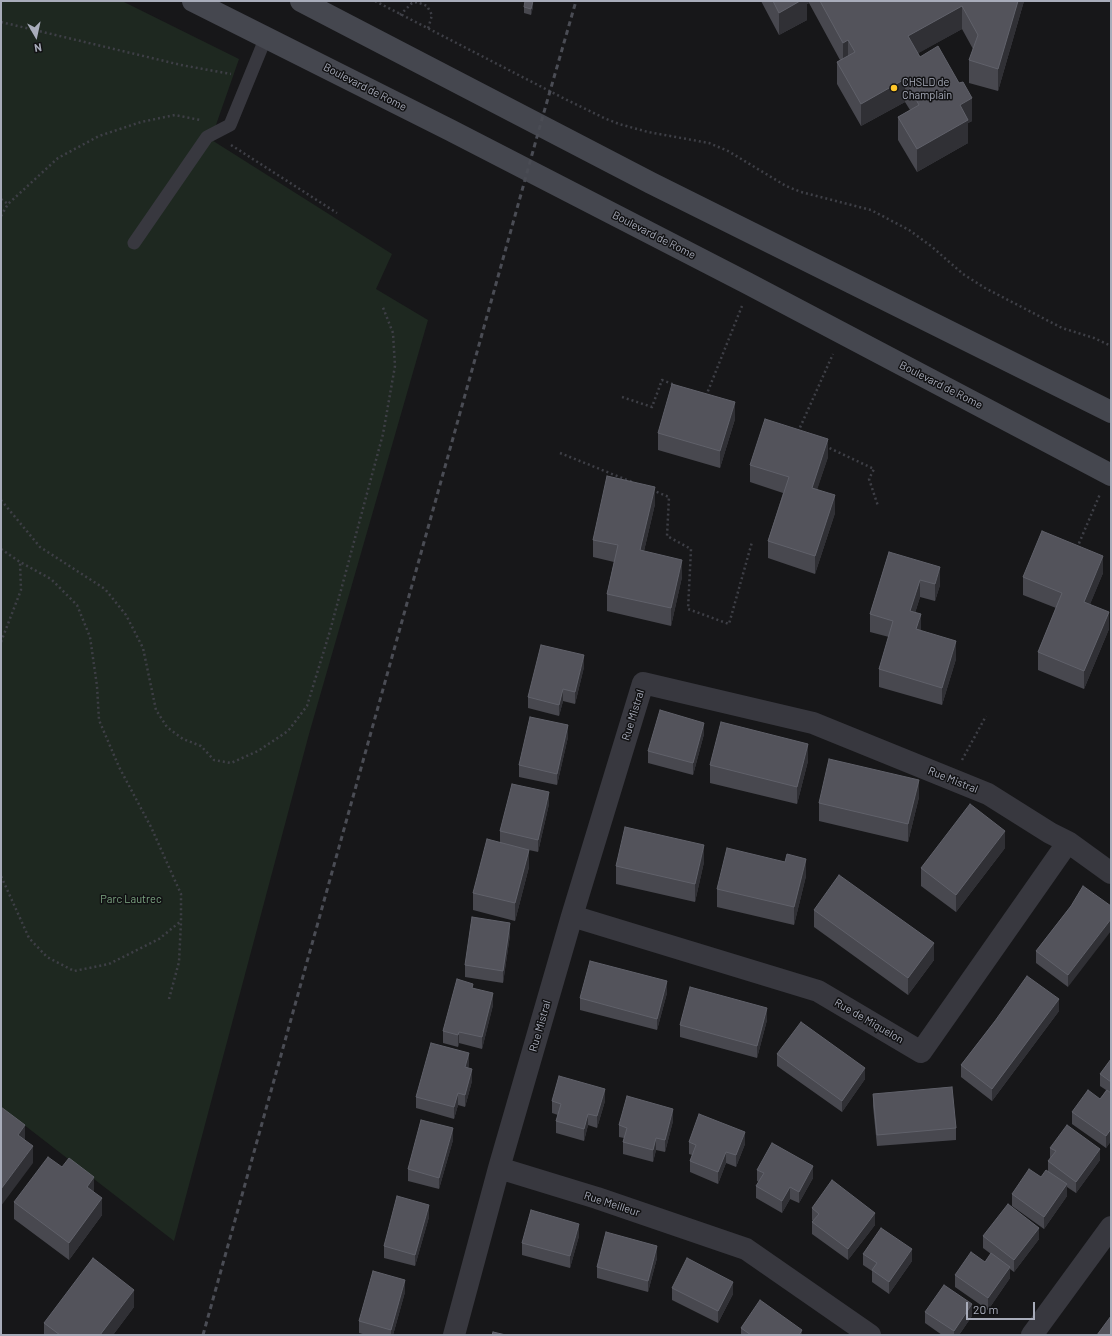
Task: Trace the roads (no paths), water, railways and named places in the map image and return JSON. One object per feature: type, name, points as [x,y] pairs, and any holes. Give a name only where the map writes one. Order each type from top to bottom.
[{"type":"main road","name":"Boulevard de Rome","points":[[193,1],[740,280],[1106,484]]},
{"type":"main road","points":[[301,1],[658,186],[1111,412]]},
{"type":"street","name":"Rue Mistral","points":[[499,1168],[572,916],[642,683],[813,723],[952,779],[988,794],[1068,842],[1111,873]]},
{"type":"street","name":"Rue de Miquelon","points":[[572,916],[818,991],[921,1052],[1068,842]]},
{"type":"street","points":[[454,1335],[499,1168]]},
{"type":"street","name":"Rue Meilleur","points":[[499,1168],[598,1198],[746,1249],[870,1335]]},
{"type":"street","points":[[1032,1335],[1111,1227]]},
{"type":"lane","points":[[134,244],[207,137],[230,125],[266,37]]},
{"type":"railway","points":[[203,1335],[576,1]]},
{"type":"place","name":"CHSLD de Champlain","points":[[894,88]]},
{"type":"park label","name":"Parc Lautrec","points":[[131,899]]}]
